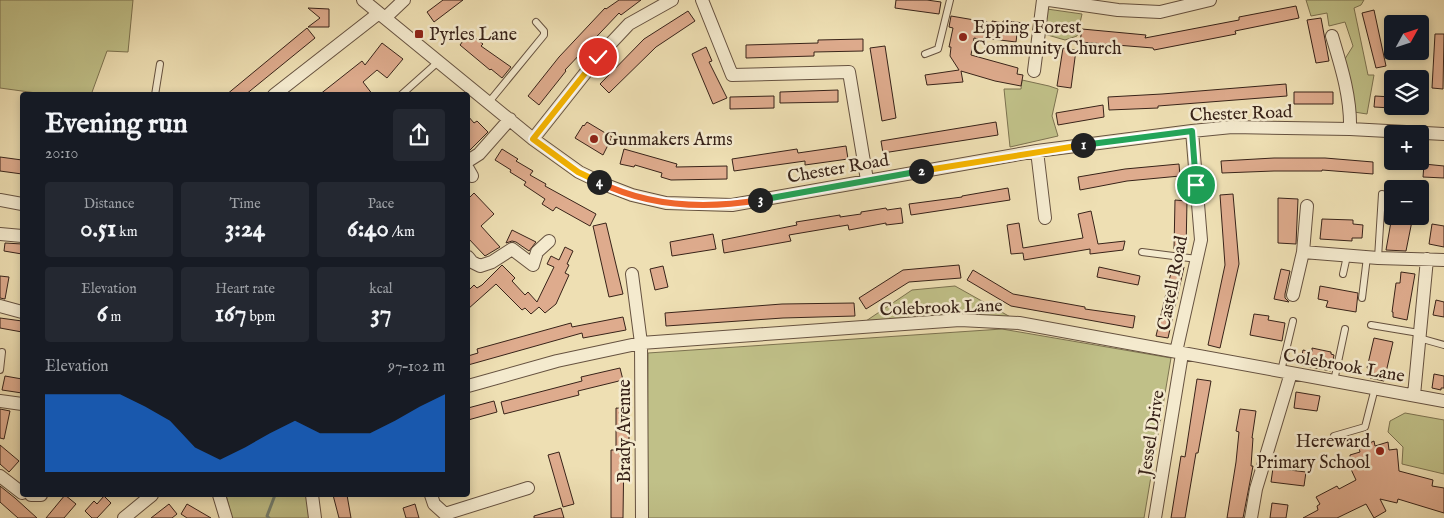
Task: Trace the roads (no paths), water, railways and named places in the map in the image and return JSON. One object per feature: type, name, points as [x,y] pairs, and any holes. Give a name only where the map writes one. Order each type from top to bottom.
[{"type":"street","name":"Chester Road","points":[[363,0],[533,139],[578,172],[632,195],[666,204],[732,205],[1037,151],[1232,127],[1350,129],[1444,134]]},
{"type":"street","points":[[278,92],[404,0]]},
{"type":"street","points":[[533,139],[598,57],[629,24],[672,0]]},
{"type":"street","points":[[702,0],[732,75],[849,72],[867,180]]},
{"type":"street","points":[[1034,71],[1043,0]]},
{"type":"street","points":[[1049,0],[1118,10],[1160,12],[1210,0]]},
{"type":"street","points":[[1332,36],[1346,85],[1350,112],[1350,129]]},
{"type":"street","points":[[470,160],[479,154],[510,119]]},
{"type":"street","name":"Castell Road","points":[[1179,353],[1201,240],[1192,131]]},
{"type":"street","points":[[1037,151],[1045,218]]},
{"type":"street","points":[[0,200],[20,204]]},
{"type":"street","points":[[1293,295],[1303,252],[1307,206]]},
{"type":"street","points":[[0,234],[20,236]]},
{"type":"street","points":[[470,262],[480,266],[512,249],[534,265],[537,252],[548,241]]},
{"type":"street","points":[[1303,252],[1373,258],[1444,260]]},
{"type":"street","points":[[1414,395],[1428,259]]},
{"type":"street","name":"Brady Avenue","points":[[632,274],[641,343],[642,518]]},
{"type":"street","points":[[0,306],[20,311]]},
{"type":"street","name":"Colebrook Lane","points":[[470,385],[557,361],[641,343],[960,320],[1020,323],[1444,401]]},
{"type":"street","name":"Jessel Drive","points":[[1155,518],[1179,353]]},
{"type":"street","points":[[1251,518],[1256,489],[1286,372]]},
{"type":"street","points":[[0,400],[20,404]]},
{"type":"street","points":[[0,476],[20,491]]},
{"type":"street","points":[[432,497],[434,504],[446,514],[528,488]]},
{"type":"street","points":[[124,518],[147,497]]},
{"type":"street","points":[[220,497],[226,518]]},
{"type":"street","points":[[312,497],[315,518]]},
{"type":"lane","points":[[925,54],[938,49],[950,0]]},
{"type":"lane","points":[[489,102],[544,35],[544,30],[536,22]]},
{"type":"lane","points":[[404,92],[438,62]]},
{"type":"lane","points":[[155,92],[160,64]]},
{"type":"lane","points":[[1362,298],[1373,258],[1382,194]]},
{"type":"lane","points":[[1142,252],[1197,259]]},
{"type":"lane","points":[[1343,274],[1347,256]]},
{"type":"lane","points":[[1286,372],[1293,321]]},
{"type":"lane","points":[[1371,325],[1419,335],[1444,345]]},
{"type":"lane","points":[[1334,381],[1344,329]]},
{"type":"lane","points":[[0,370],[2,352]]},
{"type":"lane","points":[[1334,436],[1365,427],[1374,388]]},
{"type":"waterway","points":[[269,518],[267,516],[274,497]]},
{"type":"place","name":"Pyrles Lane","points":[[419,34]]},
{"type":"place","name":"Epping Forest Community Church","points":[[963,37]]},
{"type":"place","name":"Gunmakers Arms","points":[[594,139]]},
{"type":"place","name":"Hereward Primary School","points":[[1380,451]]}]
